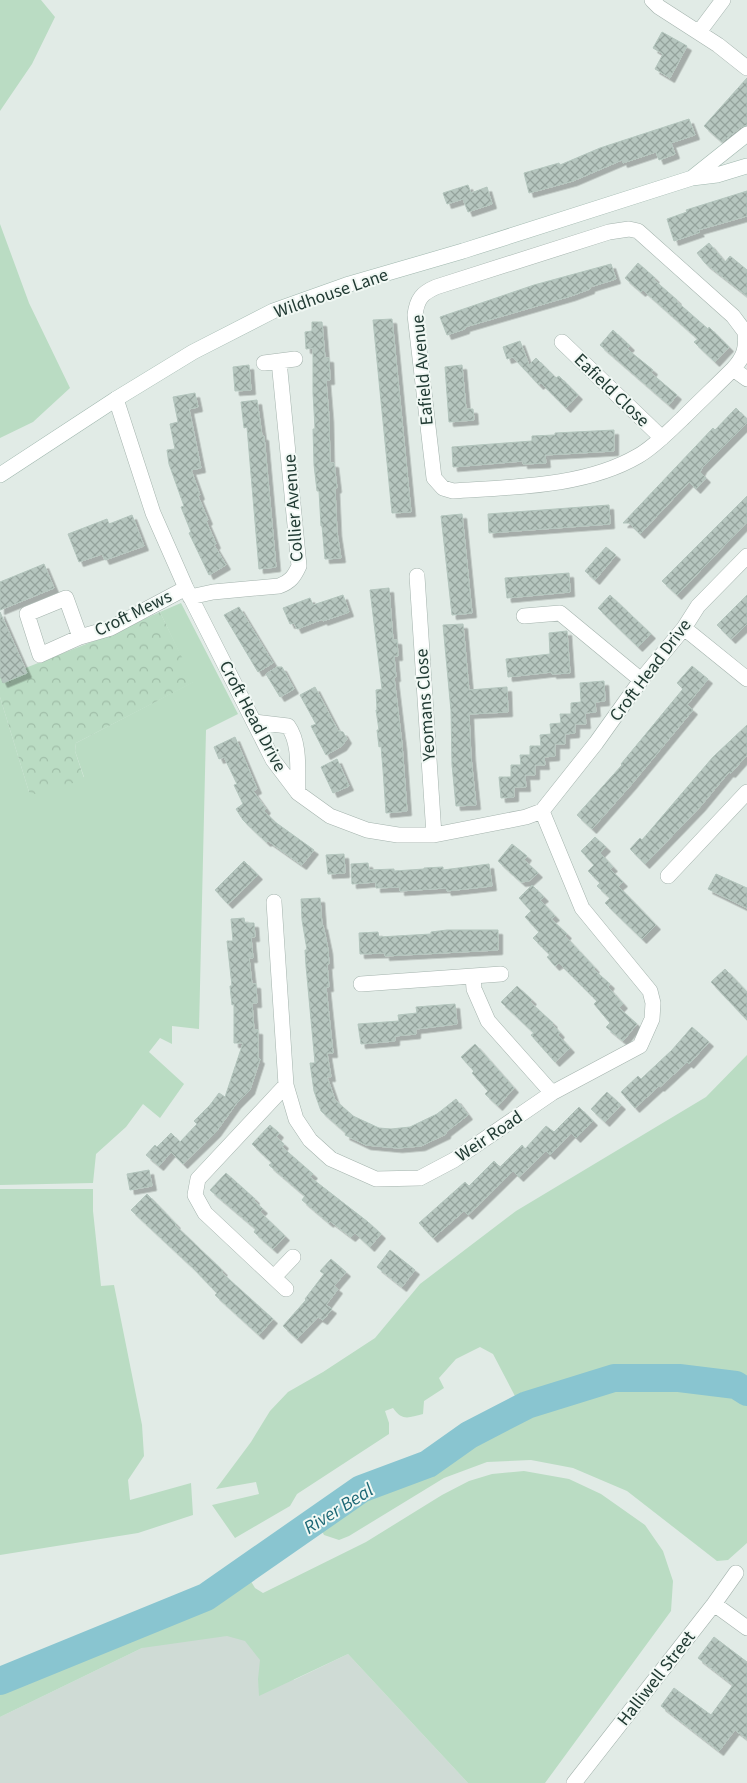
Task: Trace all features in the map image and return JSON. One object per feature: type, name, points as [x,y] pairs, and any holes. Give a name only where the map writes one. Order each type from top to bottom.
[{"type":"street","points":[[652,0],[659,7],[699,32],[747,68]]},
{"type":"street","points":[[699,32],[723,0]]},
{"type":"street","name":"Wildhouse Lane","points":[[692,178],[747,134]]},
{"type":"street","name":"Wildhouse Lane","points":[[0,474],[193,352],[273,311],[346,285],[463,251],[692,178],[716,175],[747,166]]},
{"type":"street","name":"Eafield Avenue","points":[[629,229],[638,231],[733,316],[746,331],[743,358],[662,438],[638,456],[614,467],[551,483],[453,491],[443,488],[434,478],[415,315],[419,299],[424,293],[436,287],[609,232],[629,229]]},
{"type":"street","name":"Eafield Close","points":[[562,342],[662,438]]},
{"type":"street","name":"Collier Avenue","points":[[188,592],[213,592],[279,586],[295,576],[300,566],[272,362],[296,360]]},
{"type":"street","points":[[733,369],[747,379]]},
{"type":"street","name":"Croft Head Drive","points":[[116,399],[153,513],[188,592],[273,760],[298,793],[330,816],[367,830],[398,835],[434,835],[526,817],[542,811],[596,743],[641,680],[684,628],[698,606],[747,556]]},
{"type":"street","name":"Yeomans Close","points":[[417,576],[434,835]]},
{"type":"street","name":"Croft Mews","points":[[80,637],[112,628],[188,592]]},
{"type":"street","points":[[524,616],[560,613],[641,680]]},
{"type":"street","points":[[684,628],[747,679]]},
{"type":"street","points":[[254,722],[288,726],[294,734],[298,793]]},
{"type":"street","points":[[668,876],[747,792]]},
{"type":"street","name":"Weir Road","points":[[274,902],[286,1086],[296,1119],[310,1140],[331,1159],[376,1179],[420,1178],[454,1160],[552,1093],[640,1046],[652,1019],[653,1003],[650,991],[582,908],[542,811]]},
{"type":"street","points":[[361,984],[501,974]]},
{"type":"street","points":[[473,976],[474,989],[488,1021],[552,1093]]},
{"type":"street","points":[[286,1086],[198,1179],[195,1195],[205,1213],[286,1289]]},
{"type":"street","points":[[274,1277],[293,1257]]},
{"type":"street","name":"Halliwell Street","points":[[574,1783],[714,1604],[736,1573]]},
{"type":"street","points":[[714,1604],[747,1628]]},
{"type":"shaded area","points":[[223,1606],[294,1680],[348,1654],[468,1783],[0,1783],[0,1717],[142,1648]]},
{"type":"green space","points":[[0,0],[41,0],[55,17],[32,64],[0,111]]},
{"type":"green space","points":[[0,224],[29,303],[70,388],[33,422],[0,438]]},
{"type":"green space","points":[[181,603],[238,714],[206,730],[199,1029],[172,1026],[172,1044],[160,1038],[149,1052],[184,1084],[160,1118],[143,1104],[126,1127],[96,1154],[93,1183],[0,1185],[0,697],[29,792],[84,777],[75,751],[76,743],[193,682],[160,612]]},
{"type":"green space","points":[[160,612],[194,682],[76,743],[75,751],[84,778],[80,781],[35,794],[29,792],[0,697],[0,678],[104,637]]},
{"type":"green space","points":[[747,1055],[747,1382],[728,1376],[641,1367],[613,1367],[574,1382],[516,1398],[493,1354],[480,1347],[456,1359],[439,1378],[444,1388],[424,1401],[423,1414],[403,1417],[393,1408],[385,1411],[389,1423],[389,1434],[297,1494],[290,1506],[235,1538],[212,1505],[259,1494],[256,1482],[216,1489],[251,1442],[270,1411],[288,1392],[375,1338],[420,1284],[516,1211],[706,1097]]},
{"type":"green space","points":[[0,1189],[93,1189],[93,1211],[101,1286],[114,1285],[142,1425],[144,1456],[128,1480],[130,1500],[191,1483],[193,1515],[138,1533],[0,1555]]},
{"type":"green space","points":[[613,1383],[692,1384],[736,1392],[747,1401],[747,1543],[728,1560],[717,1561],[627,1491],[573,1468],[531,1460],[487,1462],[444,1478],[349,1536],[339,1540],[324,1535],[318,1523],[417,1475],[456,1449],[526,1411]]},
{"type":"green space","points":[[524,1471],[569,1479],[601,1494],[645,1525],[663,1551],[673,1581],[671,1611],[545,1783],[468,1783],[348,1654],[259,1696],[260,1660],[245,1641],[227,1636],[142,1648],[0,1717],[0,1691],[16,1682],[210,1601],[247,1575],[255,1588],[263,1593],[366,1542],[442,1495],[469,1481],[492,1474]]},
{"type":"building","points":[[662,32],[687,46],[670,78],[655,69],[663,54],[653,48]]},
{"type":"building","points":[[747,78],[747,125],[741,127],[722,142],[704,126]]},
{"type":"building","points":[[689,119],[695,135],[671,143],[675,154],[659,160],[656,152],[623,163],[622,160],[573,181],[529,193],[524,173],[559,163],[560,165],[600,148]]},
{"type":"building","points":[[468,185],[471,193],[487,187],[492,204],[468,212],[463,199],[447,204],[443,193]]},
{"type":"building","points":[[747,191],[747,216],[698,230],[700,232],[674,241],[667,219],[687,212],[686,210]]},
{"type":"building","points":[[709,243],[725,262],[730,256],[747,270],[747,296],[705,263],[697,253]]},
{"type":"building","points":[[638,263],[676,301],[708,329],[709,327],[729,347],[715,362],[694,342],[698,339],[643,290],[641,292],[625,278]]},
{"type":"building","points":[[611,264],[616,279],[590,287],[590,289],[571,296],[465,327],[465,329],[447,335],[440,317],[534,285]]},
{"type":"building","points":[[392,319],[411,512],[392,513],[373,320]]},
{"type":"building","points":[[312,322],[322,322],[325,358],[329,358],[330,380],[326,380],[330,463],[334,463],[337,488],[335,489],[337,532],[341,558],[325,559],[319,491],[317,491],[314,465],[313,348],[306,349],[305,332],[312,331]]},
{"type":"building","points":[[613,330],[630,346],[627,349],[653,370],[651,373],[677,395],[669,405],[600,345]]},
{"type":"building","points":[[520,341],[529,365],[536,358],[556,378],[559,376],[578,395],[566,408],[541,383],[539,385],[513,357],[507,359],[503,347]]},
{"type":"building","points":[[249,365],[251,390],[235,391],[233,367]]},
{"type":"building","points":[[462,365],[466,409],[473,409],[474,420],[449,422],[445,367]]},
{"type":"building","points":[[195,393],[198,407],[189,409],[201,468],[191,470],[200,495],[198,496],[208,520],[206,521],[216,544],[214,545],[226,565],[209,575],[189,533],[191,532],[181,507],[184,506],[169,464],[167,450],[175,449],[170,424],[178,422],[173,397]]},
{"type":"building","points":[[257,400],[262,436],[264,436],[276,567],[259,569],[247,427],[244,428],[241,402]]},
{"type":"building","points":[[736,408],[747,419],[747,423],[702,468],[700,472],[706,478],[696,489],[689,482],[640,534],[629,523],[623,523],[713,428],[715,430]]},
{"type":"building","points":[[614,430],[614,451],[545,455],[546,463],[523,464],[523,461],[453,467],[452,447],[532,441],[532,436],[555,435],[555,433]]},
{"type":"building","points":[[747,496],[747,522],[677,595],[662,581]]},
{"type":"building","points":[[609,505],[610,524],[489,533],[488,514]]},
{"type":"building","points":[[462,514],[472,613],[452,615],[441,516]]},
{"type":"building","points":[[132,515],[144,546],[105,560],[102,554],[79,562],[68,534],[107,519],[109,524]]},
{"type":"building","points":[[606,547],[616,555],[595,580],[585,571]]},
{"type":"building","points":[[44,564],[54,588],[0,610],[0,582]]},
{"type":"building","points":[[569,573],[570,592],[507,598],[505,578]]},
{"type":"building","points":[[389,588],[393,640],[397,640],[398,656],[394,656],[396,677],[394,677],[407,811],[386,813],[376,710],[376,690],[382,689],[370,590]]},
{"type":"building","points":[[343,595],[349,612],[297,629],[294,623],[290,624],[283,608],[310,598],[313,605]]},
{"type":"building","points":[[610,595],[651,634],[638,647],[598,608]]},
{"type":"building","points":[[747,595],[747,624],[731,639],[717,625]]},
{"type":"building","points":[[239,607],[273,663],[258,672],[224,615]]},
{"type":"building","points":[[0,612],[27,673],[3,683],[0,676]]},
{"type":"building","points":[[463,624],[469,690],[507,687],[508,712],[469,714],[476,805],[456,806],[452,765],[451,711],[443,625]]},
{"type":"building","points":[[567,631],[570,673],[552,674],[552,672],[508,677],[506,659],[550,654],[549,633]]},
{"type":"building","points":[[692,666],[708,679],[687,705],[693,710],[592,829],[577,815],[622,765],[683,689],[677,683]]},
{"type":"building","points":[[277,667],[282,667],[294,689],[280,697],[266,674]]},
{"type":"building","points":[[604,681],[605,701],[595,702],[596,712],[585,713],[586,724],[575,724],[575,733],[565,734],[565,744],[555,744],[555,756],[544,757],[545,765],[535,765],[535,775],[525,775],[526,787],[514,787],[514,797],[501,798],[499,777],[511,777],[511,765],[521,765],[520,755],[530,755],[530,746],[541,746],[540,735],[551,734],[550,724],[561,723],[560,714],[571,714],[571,703],[581,702],[580,683]]},
{"type":"building","points":[[315,687],[338,731],[343,732],[347,739],[342,746],[326,755],[311,726],[316,724],[300,695]]},
{"type":"building","points":[[747,725],[747,755],[731,773],[729,772],[700,807],[645,864],[630,849],[640,838],[642,840],[713,757]]},
{"type":"building","points":[[235,737],[257,789],[253,791],[266,809],[264,811],[275,822],[314,850],[302,865],[268,841],[266,842],[243,820],[236,809],[243,804],[234,785],[237,784],[224,757],[219,759],[214,747]]},
{"type":"building","points":[[337,759],[349,786],[333,793],[321,767]]},
{"type":"building","points":[[595,837],[606,847],[600,853],[613,867],[610,869],[623,882],[618,886],[656,925],[642,939],[605,903],[610,898],[597,886],[600,883],[588,871],[594,865],[581,851]]},
{"type":"building","points":[[512,844],[527,856],[524,860],[538,873],[529,881],[521,882],[498,861]]},
{"type":"building","points":[[344,854],[345,873],[328,874],[326,855]]},
{"type":"building","points":[[244,861],[258,875],[228,904],[215,890]]},
{"type":"building","points":[[368,863],[369,870],[394,869],[394,871],[443,867],[443,870],[489,864],[492,886],[447,891],[446,888],[400,891],[400,887],[376,888],[376,882],[352,884],[351,864]]},
{"type":"building","points":[[716,874],[747,888],[747,908],[708,889]]},
{"type":"building","points":[[532,885],[544,897],[540,900],[555,916],[551,919],[567,934],[565,936],[595,968],[593,969],[610,984],[608,987],[623,1004],[619,1008],[637,1024],[623,1041],[606,1027],[610,1023],[594,1004],[597,1001],[559,963],[555,966],[547,957],[550,955],[533,938],[539,932],[525,917],[531,911],[519,898]]},
{"type":"building","points":[[320,898],[322,925],[328,949],[329,987],[326,987],[333,1053],[327,1053],[331,1077],[327,1077],[335,1100],[353,1116],[379,1128],[391,1129],[410,1127],[437,1114],[456,1099],[468,1115],[446,1132],[446,1134],[421,1146],[398,1148],[366,1145],[345,1135],[346,1133],[321,1111],[314,1091],[310,1063],[315,1063],[306,966],[305,950],[307,950],[301,899]]},
{"type":"building","points":[[244,918],[245,923],[254,923],[255,937],[251,937],[253,958],[249,958],[252,984],[256,984],[257,1003],[252,1003],[254,1030],[258,1030],[258,1058],[260,1059],[250,1090],[236,1104],[216,1132],[183,1164],[171,1152],[159,1166],[146,1155],[155,1145],[157,1147],[171,1133],[180,1142],[197,1124],[194,1121],[219,1093],[225,1097],[243,1043],[234,1043],[234,1004],[232,1005],[227,941],[233,941],[231,919]]},
{"type":"building","points":[[447,930],[498,930],[498,950],[385,956],[385,953],[360,954],[359,933],[378,932],[379,937],[431,934],[431,932]]},
{"type":"building","points":[[725,969],[747,992],[747,1020],[711,982]]},
{"type":"building","points":[[517,986],[532,1000],[530,1002],[553,1023],[560,1033],[558,1035],[570,1048],[555,1062],[531,1035],[534,1033],[501,1002]]},
{"type":"building","points":[[455,1004],[457,1024],[416,1029],[416,1034],[395,1036],[395,1041],[361,1044],[358,1024],[399,1021],[398,1015],[417,1013],[416,1007]]},
{"type":"building","points":[[692,1027],[709,1042],[689,1064],[687,1062],[635,1108],[621,1092],[638,1076],[641,1079],[672,1050]]},
{"type":"building","points":[[475,1044],[514,1088],[498,1106],[485,1094],[488,1091],[461,1057]]},
{"type":"building","points":[[607,1092],[621,1105],[605,1122],[591,1109]]},
{"type":"building","points":[[579,1107],[593,1121],[576,1138],[571,1133],[550,1155],[546,1151],[519,1177],[513,1171],[468,1215],[464,1211],[433,1238],[419,1223],[465,1182],[469,1186],[494,1161],[500,1167],[522,1145],[525,1149],[546,1126],[554,1132]]},
{"type":"building","points":[[270,1125],[279,1133],[276,1137],[284,1144],[282,1147],[313,1174],[310,1177],[381,1234],[370,1247],[355,1233],[351,1237],[330,1221],[329,1223],[302,1200],[305,1196],[269,1165],[272,1163],[252,1144]]},
{"type":"building","points":[[149,1170],[152,1186],[130,1190],[127,1174]]},
{"type":"building","points":[[226,1173],[255,1199],[254,1201],[263,1209],[260,1212],[285,1236],[273,1249],[254,1232],[256,1229],[210,1190]]},
{"type":"building","points":[[147,1194],[175,1225],[223,1271],[221,1272],[273,1319],[259,1335],[215,1295],[217,1293],[192,1267],[131,1210]]},
{"type":"building","points":[[390,1250],[415,1270],[402,1287],[377,1267]]},
{"type":"building","points":[[331,1259],[346,1272],[334,1286],[338,1289],[326,1305],[332,1309],[323,1320],[318,1317],[297,1339],[283,1326],[306,1300],[324,1274],[320,1271]]},
{"type":"building","points":[[714,1637],[747,1662],[747,1739],[735,1730],[719,1751],[661,1706],[674,1688],[711,1715],[733,1685],[698,1658]]},
{"type":"waterway","name":"River Beal","points":[[0,1681],[206,1597],[361,1489],[428,1464],[469,1435],[527,1405],[614,1378],[679,1378],[736,1385],[747,1392]]}]
